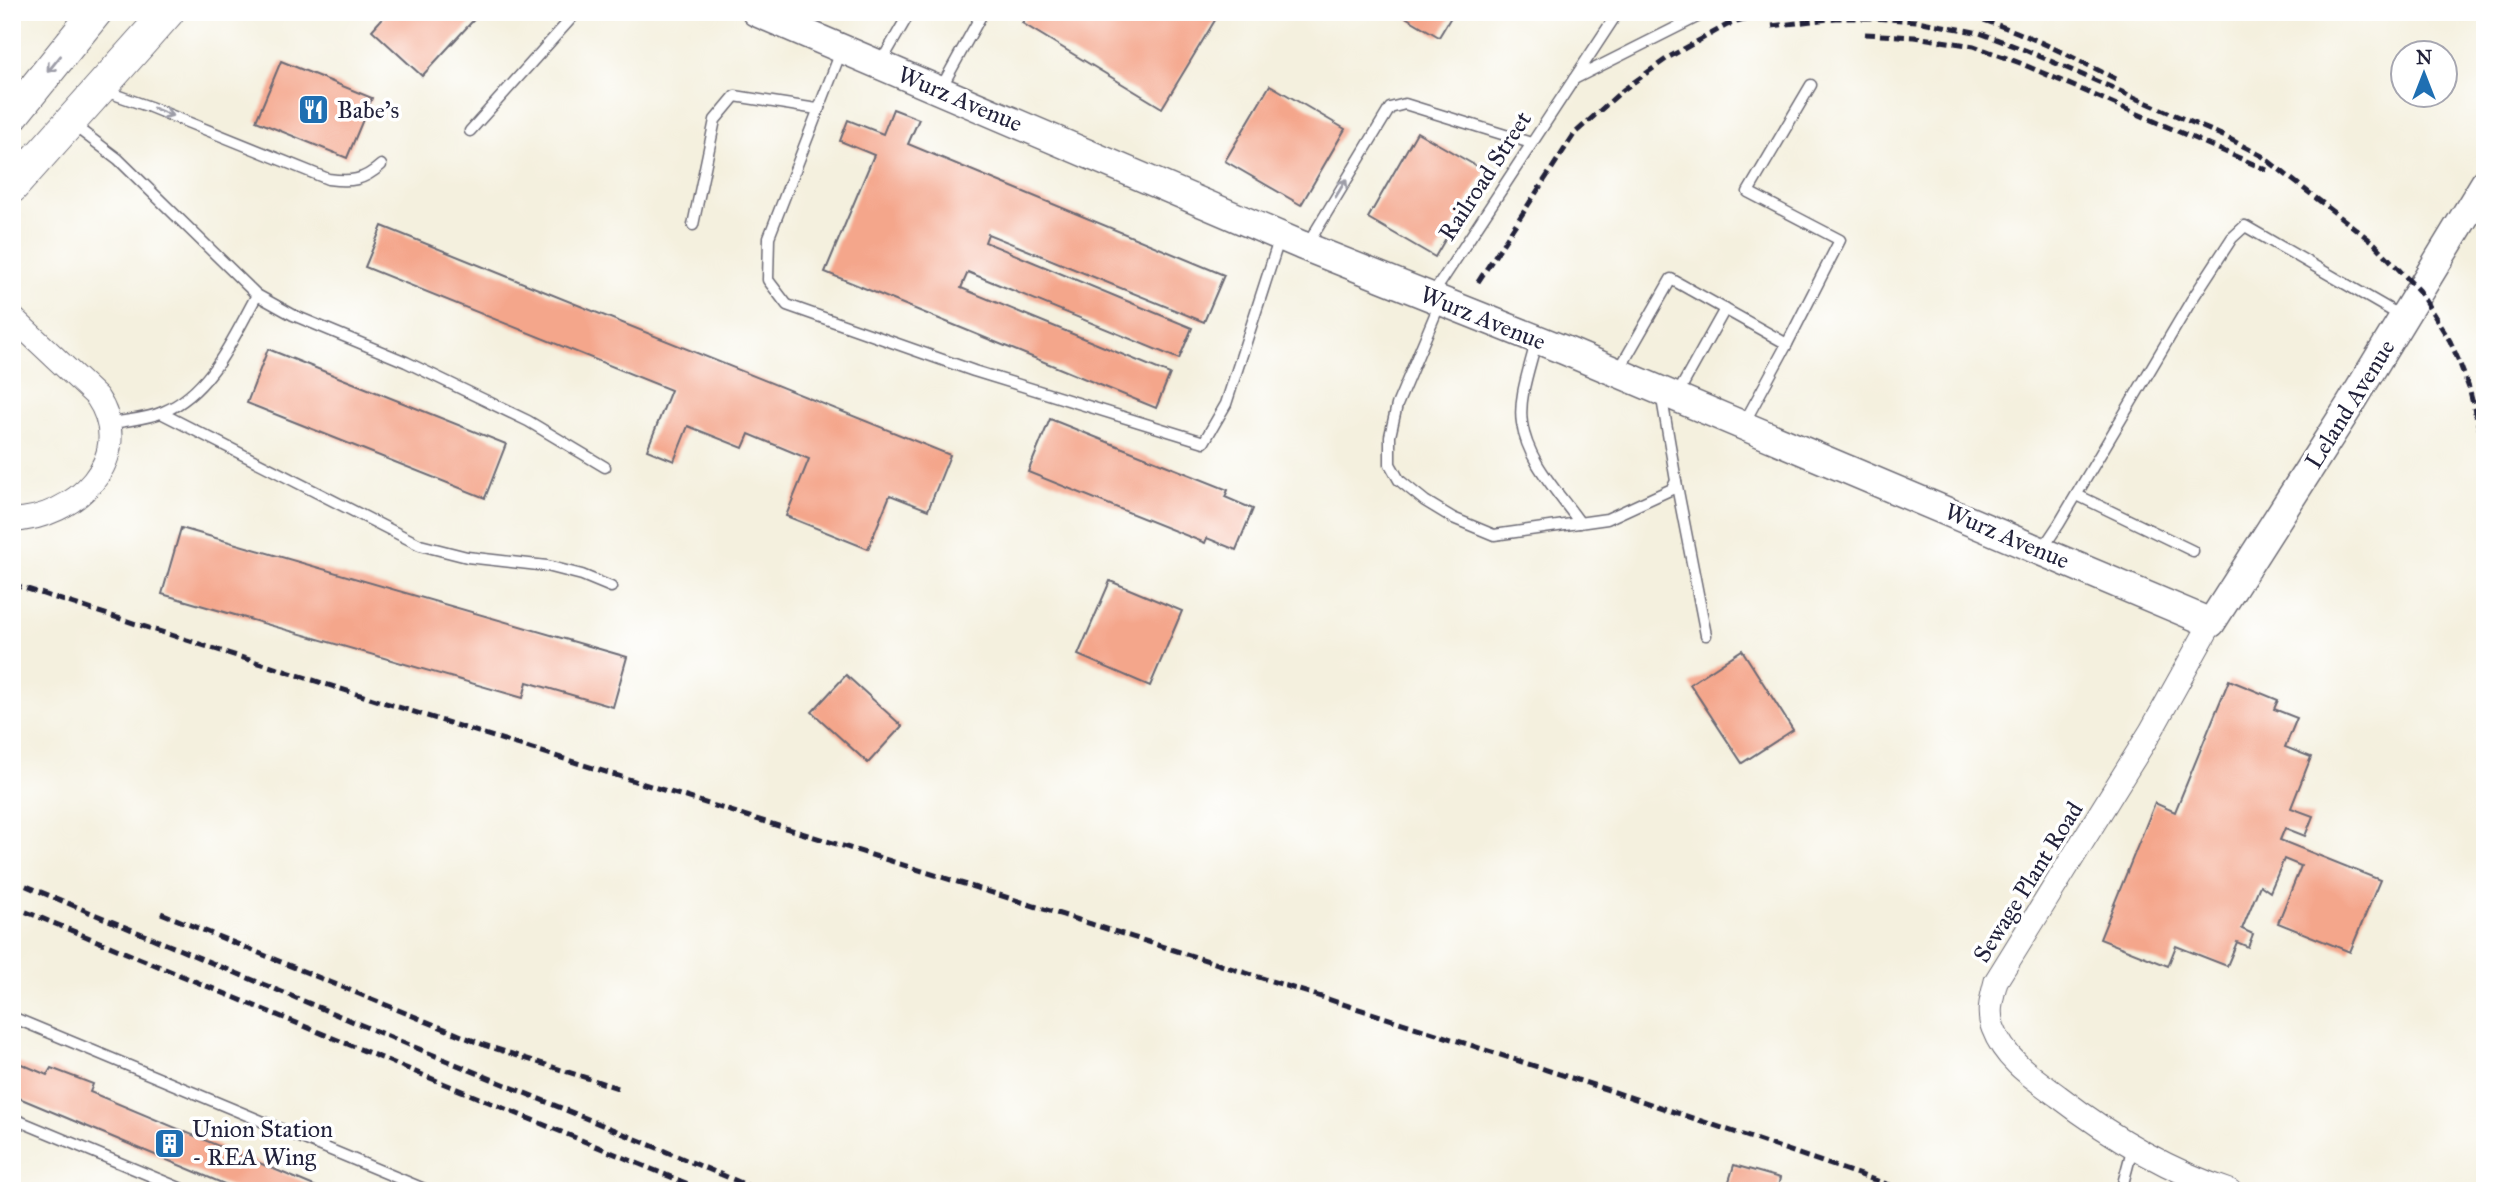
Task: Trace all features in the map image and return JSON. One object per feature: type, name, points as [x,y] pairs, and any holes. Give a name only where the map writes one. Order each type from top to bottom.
[{"type":"main road","points":[[12,116],[96,12]]},
{"type":"main road","points":[[12,187],[168,12]]},
{"type":"street","name":"Wurz Avenue","points":[[756,12],[1306,247],[1537,339],[2211,623]]},
{"type":"street","name":"Leland Avenue","points":[[2211,623],[2485,183]]},
{"type":"street","points":[[12,317],[97,397],[107,412],[111,439],[107,460],[95,480],[70,503],[32,520],[12,520]]},
{"type":"street","name":"Sewage Plant Road","points":[[2211,623],[2151,731],[1996,981],[1990,1005],[1992,1027],[2006,1054],[2019,1067],[2100,1129],[2171,1167],[2230,1191]]},
{"type":"lane","points":[[470,131],[577,12]]},
{"type":"lane","points":[[880,65],[910,12]]},
{"type":"lane","points":[[940,91],[983,12]]},
{"type":"lane","name":"Railroad Street","points":[[1618,12],[1531,144],[1436,299],[1397,405],[1390,436],[1390,464],[1399,480],[1425,501],[1454,518],[1494,535],[1607,519],[1671,489],[1676,481]]},
{"type":"lane","name":"Railroad Street","points":[[1574,79],[1707,12]]},
{"type":"lane","points":[[842,49],[769,237],[768,280],[787,305],[974,371],[1204,442],[1226,404],[1280,236]]},
{"type":"lane","points":[[1743,426],[1840,240],[1748,192],[1811,85]]},
{"type":"lane","points":[[99,89],[328,179],[346,181],[368,177],[382,165]]},
{"type":"lane","points":[[693,225],[715,120],[735,96],[817,109]]},
{"type":"lane","points":[[1306,247],[1390,108],[1405,104],[1531,144]]},
{"type":"lane","points":[[70,122],[118,159],[257,295],[293,315],[406,362],[528,421],[605,467]]},
{"type":"lane","points":[[2041,551],[2191,301],[2232,238],[2245,226],[2404,317]]},
{"type":"lane","points":[[1618,373],[1671,279],[1787,344]]},
{"type":"lane","points":[[109,424],[161,413],[193,394],[220,360],[257,295]]},
{"type":"lane","points":[[1706,635],[1676,481],[1668,394],[1725,309]]},
{"type":"lane","points":[[1537,339],[1521,423],[1533,457],[1580,523]]},
{"type":"lane","points":[[161,413],[420,545],[467,557],[547,566],[582,575],[611,587]]},
{"type":"lane","points":[[2077,495],[2193,551]]},
{"type":"lane","points":[[12,1017],[429,1191]]},
{"type":"lane","points":[[12,1118],[187,1191]]},
{"type":"lane","points":[[2121,1191],[2133,1146]]},
{"type":"building","points":[[388,12],[481,12],[422,76],[372,30]]},
{"type":"building","points":[[1029,12],[1220,12],[1162,108],[1022,23]]},
{"type":"building","points":[[1397,12],[1454,12],[1439,37]]},
{"type":"building","name":"Babe's","points":[[281,61],[372,98],[347,158],[256,121]]},
{"type":"building","points":[[1270,85],[1345,129],[1301,205],[1225,161]]},
{"type":"building","points":[[893,109],[919,119],[908,144],[1224,275],[1204,322],[988,234],[985,242],[1192,328],[1179,359],[968,272],[961,288],[1170,374],[1156,408],[825,272],[874,155],[840,141],[848,120],[883,134]]},
{"type":"building","points":[[1417,132],[1485,171],[1435,257],[1368,218]]},
{"type":"building","points":[[382,226],[950,455],[928,510],[890,495],[868,549],[786,516],[809,459],[749,434],[743,448],[688,426],[674,461],[647,450],[671,390],[365,267]]},
{"type":"building","points":[[268,349],[506,444],[485,498],[247,403]]},
{"type":"building","points":[[1050,419],[1228,490],[1225,497],[1253,509],[1236,550],[1207,538],[1205,543],[1028,472]]},
{"type":"building","points":[[181,528],[627,657],[613,707],[527,682],[523,698],[162,594]]},
{"type":"building","points":[[1110,581],[1182,611],[1150,686],[1078,655]]},
{"type":"building","points":[[1742,650],[1793,730],[1742,763],[1690,684]]},
{"type":"building","points":[[846,675],[902,726],[868,763],[812,712]]},
{"type":"building","points":[[2229,680],[2278,700],[2274,709],[2297,718],[2285,747],[2311,757],[2291,808],[2313,816],[2305,836],[2285,828],[2280,840],[2380,880],[2350,952],[2278,923],[2301,866],[2284,859],[2270,892],[2260,885],[2242,929],[2253,934],[2248,947],[2237,942],[2227,966],[2176,946],[2168,966],[2100,939],[2155,803],[2175,812]]},
{"type":"building","name":"Union Station - REA Wing","points":[[12,1060],[47,1075],[51,1068],[93,1084],[90,1092],[326,1191],[241,1191],[12,1095]]},
{"type":"building","points":[[1734,1165],[1780,1178],[1777,1191],[1726,1191]]},
{"type":"railway","points":[[1478,282],[1575,133],[1623,90],[1669,57],[1727,25],[1771,12]]},
{"type":"railway","points":[[1955,12],[2018,32],[2116,79]]},
{"type":"railway","points":[[1772,26],[1836,18],[1873,18],[1917,21],[1980,33],[2228,138],[2262,156],[2375,244],[2419,291],[2450,341],[2460,364],[2485,452]]},
{"type":"railway","points":[[1865,34],[1915,37],[1974,46],[2020,63],[2267,170]]},
{"type":"railway","points":[[12,584],[1363,1011],[1907,1191]]},
{"type":"railway","points":[[12,880],[761,1191]]},
{"type":"railway","points":[[12,906],[705,1191]]},
{"type":"railway","points":[[161,913],[484,1045],[618,1088]]},
{"type":"place","name":"Babe's","points":[[314,110]]},
{"type":"place","name":"Union Station - REA Wing","points":[[169,1143]]}]
